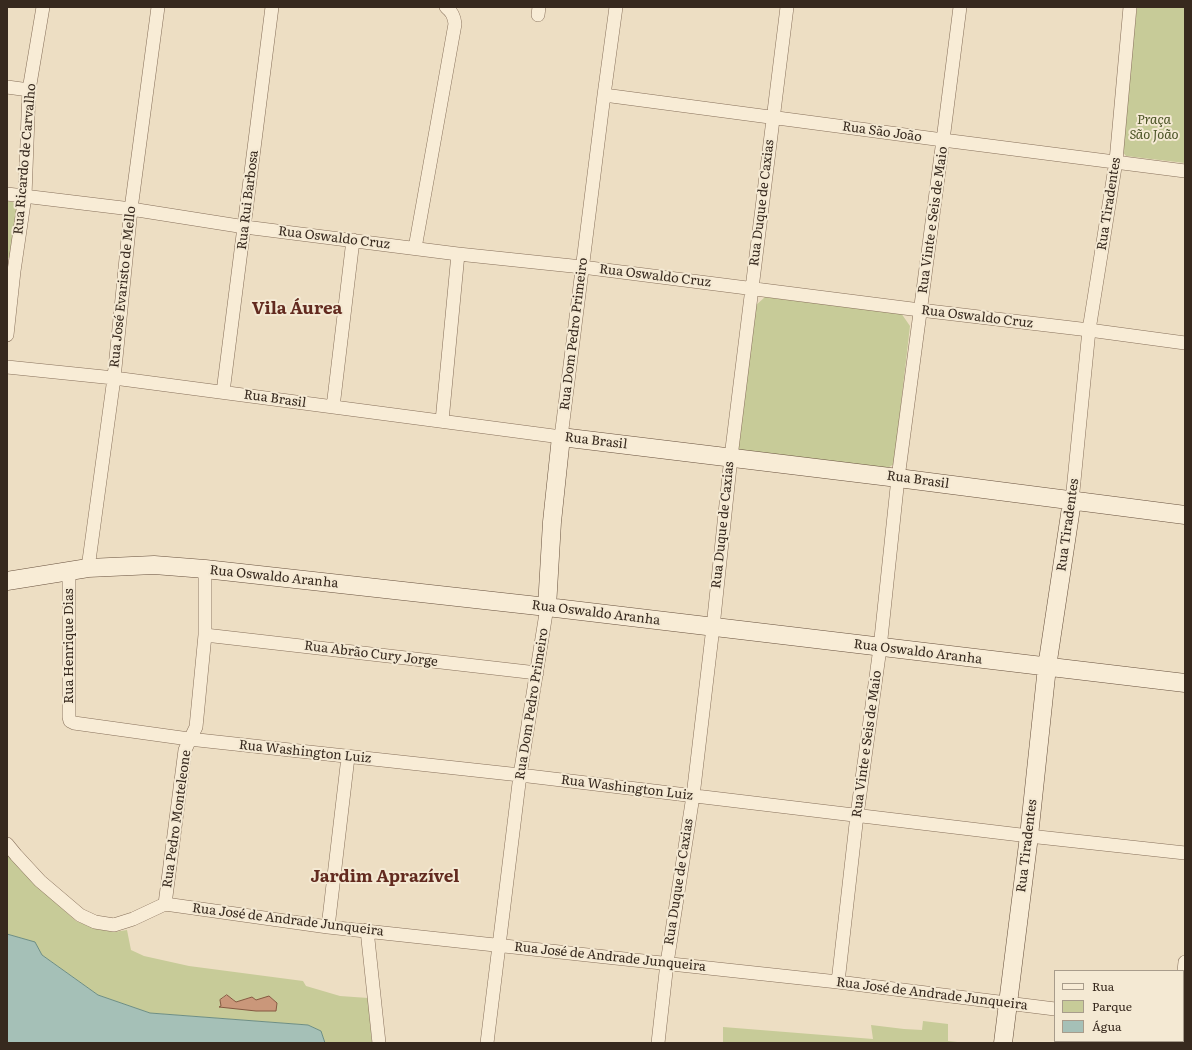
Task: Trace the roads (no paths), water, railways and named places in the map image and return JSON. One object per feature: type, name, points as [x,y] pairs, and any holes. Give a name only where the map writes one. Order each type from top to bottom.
[{"type":"street","name":"Rua Ricardo de Carvalho","points":[[7,335],[10,270],[25,196],[29,90],[43,7]]},
{"type":"street","name":"Rua José Evaristo de Mello","points":[[88,568],[114,378],[131,209],[158,7]]},
{"type":"street","name":"Rua Rui Barbosa","points":[[223,392],[272,7]]},
{"type":"street","points":[[415,248],[455,24],[454,16],[446,7]]},
{"type":"street","name":"Rua Dom Pedro Primeiro","points":[[487,1043],[520,775],[547,608],[552,522],[561,437],[616,7]]},
{"type":"street","name":"Rua Duque de Caxias","points":[[658,1043],[667,963],[693,796],[731,457],[786,7]]},
{"type":"street","name":"Rua Vinte e Seis de Maio","points":[[838,982],[857,815],[880,648],[898,478],[944,140],[960,7]]},
{"type":"street","name":"Rua Tiradentes","points":[[1003,1043],[1029,836],[1047,668],[1072,501],[1089,330],[1116,162],[1130,7]]},
{"type":"street","points":[[7,87],[29,90]]},
{"type":"street","name":"Rua São João","points":[[604,95],[1185,170]]},
{"type":"street","name":"Rua Oswaldo Cruz","points":[[7,194],[131,209],[245,226],[458,254],[582,267],[1185,343]]},
{"type":"street","points":[[333,407],[353,240]]},
{"type":"street","points":[[442,421],[458,254]]},
{"type":"street","name":"Rua Brasil","points":[[7,367],[114,378],[561,437],[898,478],[1185,516]]},
{"type":"street","name":"Rua Oswaldo Aranha","points":[[7,581],[88,568],[154,565],[205,569],[1185,683]]},
{"type":"street","name":"Rua Pedro Monteleone","points":[[165,904],[185,750],[189,739],[196,728],[204,635],[205,569]]},
{"type":"street","name":"Rua Henrique Dias","points":[[68,570],[70,721]]},
{"type":"street","name":"Rua Abrão Cury Jorge","points":[[204,635],[537,673]]},
{"type":"street","name":"Rua Washington Luiz","points":[[70,721],[74,723],[189,739],[520,775],[1029,836],[1185,853]]},
{"type":"street","points":[[328,927],[348,757]]},
{"type":"street","points":[[7,844],[40,881],[80,915],[95,922],[114,925],[133,919],[165,904]]},
{"type":"street","name":"Rua José de Andrade Junqueira","points":[[165,904],[328,927],[838,982],[1054,1009]]},
{"type":"street","points":[[367,930],[379,1043]]},
{"type":"water","points":[[7,934],[35,942],[42,955],[98,995],[150,1013],[308,1025],[321,1031],[325,1043],[7,1043]]},
{"type":"district","name":"Vila Áurea","points":[[297,309]]},
{"type":"district","name":"Jardim Aprazível","points":[[385,877]]},
{"type":"park label","name":"Praça São João","points":[[1154,128]]}]
